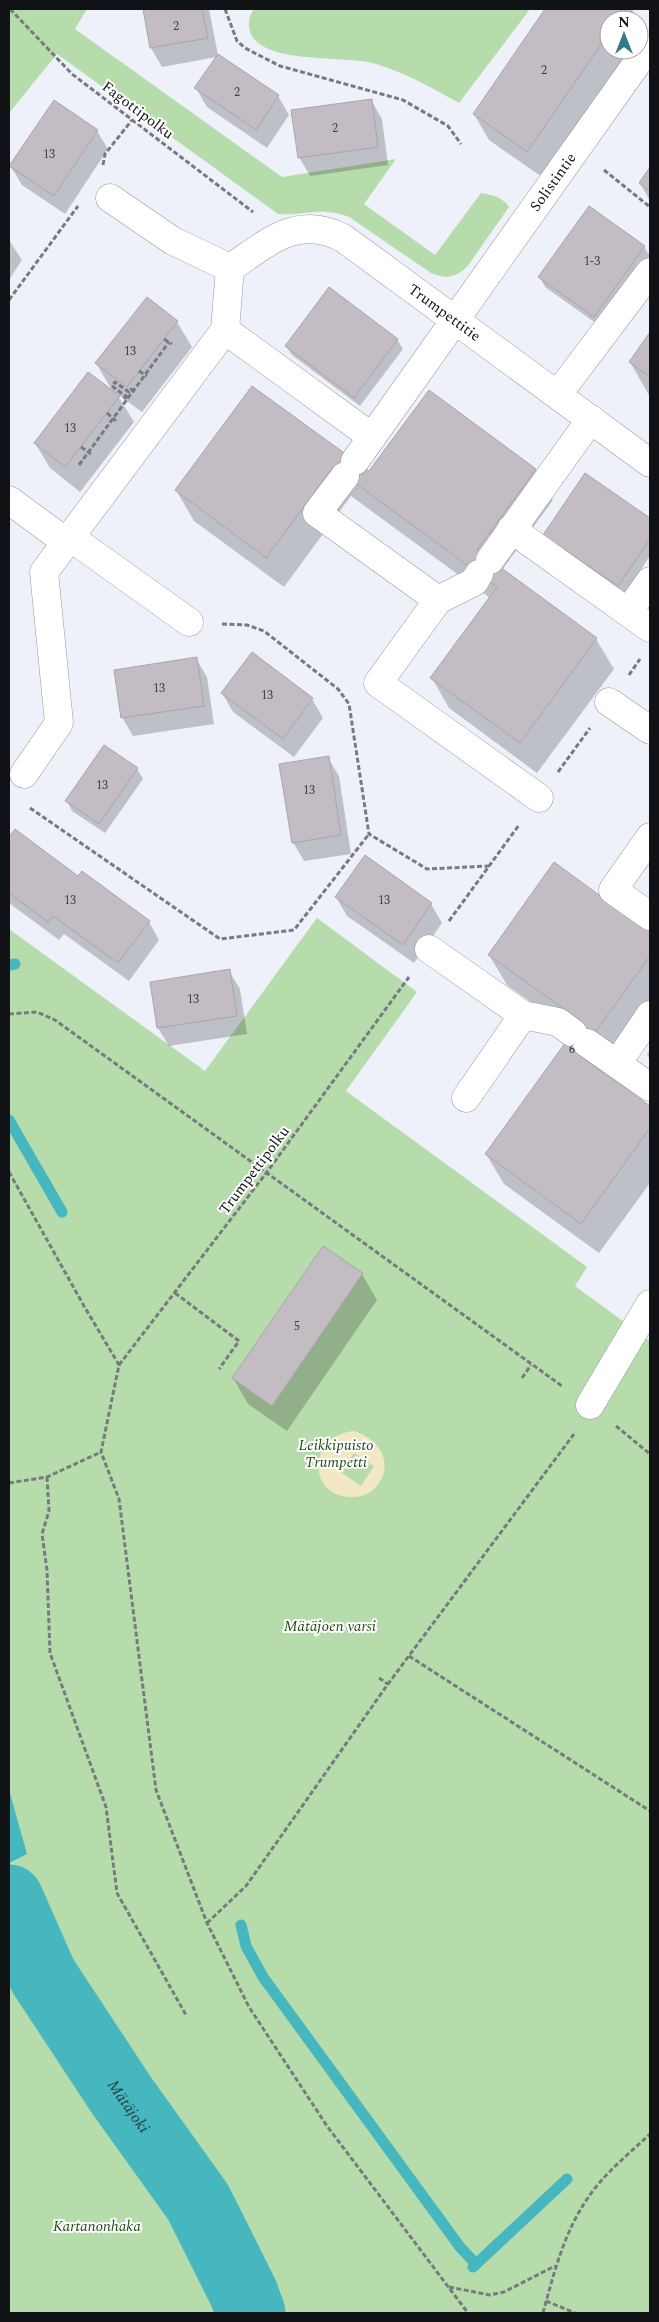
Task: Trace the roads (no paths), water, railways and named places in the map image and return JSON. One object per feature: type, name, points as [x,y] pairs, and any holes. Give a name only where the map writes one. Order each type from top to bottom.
[{"type":"street","name":"Solistintie","points":[[438,600],[318,513],[650,45]]},
{"type":"street","points":[[24,774],[59,723],[44,572],[225,330],[230,268],[173,241],[110,198]]},
{"type":"street","name":"Trumpettitie","points":[[230,268],[281,234],[307,227],[328,230],[343,238],[650,463]]},
{"type":"street","points":[[558,394],[650,272]]},
{"type":"street","points":[[225,330],[372,437]]},
{"type":"street","points":[[539,798],[378,683],[438,600],[474,582],[591,419]]},
{"type":"street","points":[[9,500],[189,622]]},
{"type":"street","points":[[511,529],[650,628]]},
{"type":"street","points":[[628,612],[650,581]]},
{"type":"street","points":[[609,702],[650,730]]},
{"type":"street","points":[[650,838],[613,890],[650,916]]},
{"type":"street","points":[[429,950],[523,1015],[558,1022],[650,1087]]},
{"type":"street","points":[[466,1098],[523,1015]]},
{"type":"street","points":[[616,1064],[650,1015]]},
{"type":"street","points":[[590,1405],[650,1304]]},
{"type":"water","points":[[9,1790],[27,1854],[9,1863]]},
{"type":"waterway","points":[[9,965],[15,964]]},
{"type":"waterway","points":[[9,1120],[62,1212]]},
{"type":"waterway","name":"Mätäjoki","points":[[9,1899],[43,1976],[122,2096],[198,2202],[244,2294],[251,2313]]},
{"type":"waterway","points":[[241,1925],[246,1946],[263,1977],[460,2247],[476,2264]]},
{"type":"waterway","points":[[473,2267],[567,2179]]},
{"type":"park label","name":"Leikkipuisto Trumpetti","points":[[336,1454]]},
{"type":"park label","name":"Mätäjoen varsi","points":[[330,1626]]},
{"type":"park label","name":"Kartanonhaka","points":[[97,2226]]}]
